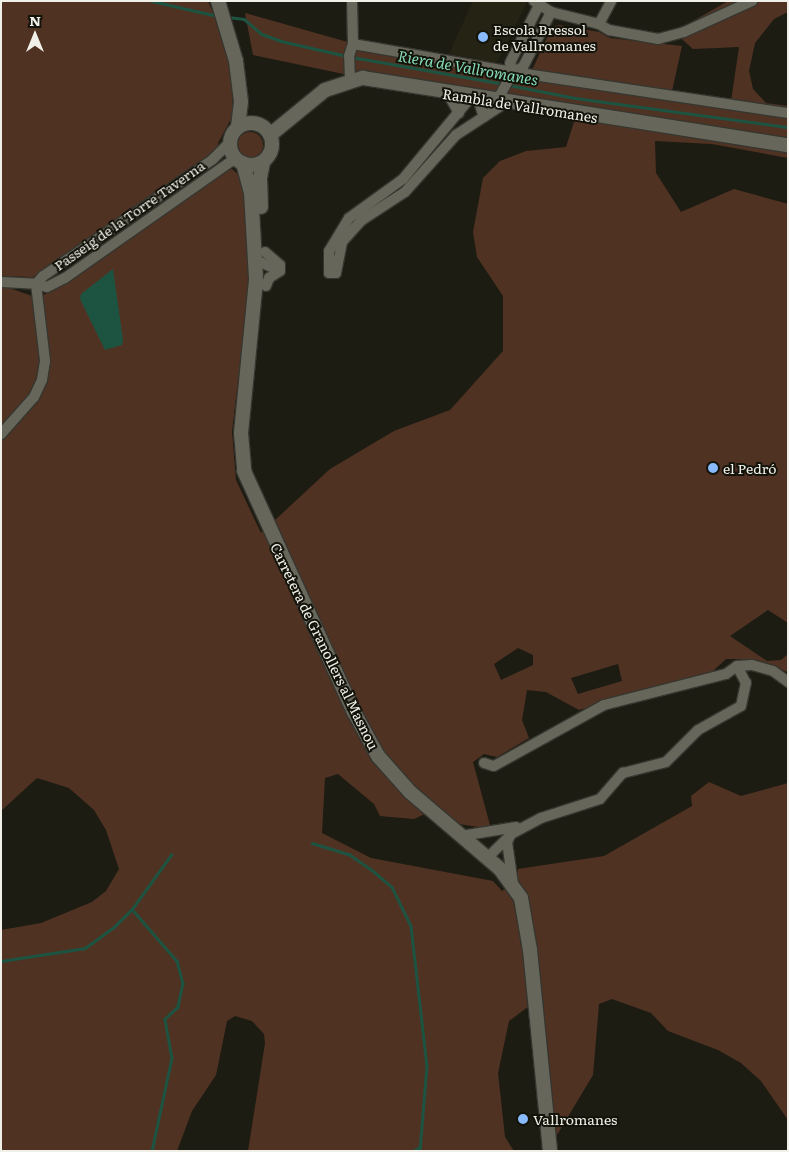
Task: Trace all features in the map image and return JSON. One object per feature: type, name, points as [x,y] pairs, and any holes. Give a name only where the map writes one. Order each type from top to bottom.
[{"type":"main road","points":[[225,5],[235,35],[251,110],[265,130],[272,148],[264,162],[256,165],[239,161],[230,142],[238,128],[241,102],[235,35]]},
{"type":"main road","name":"Rambla de Vallromanes","points":[[265,130],[325,90],[350,80],[363,78],[448,94],[788,146]]},
{"type":"main road","points":[[238,128],[248,123],[265,130]]},
{"type":"main road","name":"Carretera de Granollers al Masnou","points":[[239,161],[249,180],[266,286],[243,416]]},
{"type":"main road","name":"Carretera de Granollers al Masnou","points":[[264,162],[260,192],[262,259],[256,296],[243,416],[242,459],[250,487],[354,712],[374,749],[394,776],[461,836],[492,854],[521,898],[526,923],[550,1151]]},
{"type":"street","points":[[350,80],[349,56],[353,44],[352,1]]},
{"type":"street","points":[[599,24],[611,1]]},
{"type":"street","points":[[484,117],[475,98],[459,113],[403,178],[349,218],[329,251],[328,273],[336,273],[342,242],[362,220],[405,192],[445,145],[484,117],[501,102],[513,72],[510,62],[536,3],[551,12],[599,24],[609,30],[658,39],[692,29],[752,1]]},
{"type":"street","points":[[513,72],[523,67],[551,12]]},
{"type":"street","points":[[353,44],[513,72],[788,113]]},
{"type":"street","points":[[448,94],[459,113]]},
{"type":"street","name":"Passeig de la Torre Taverna","points":[[36,284],[43,276],[212,160],[230,142]]},
{"type":"street","name":"Passeig de la Torre Taverna","points":[[1,282],[36,284],[47,287],[65,278],[239,161]]},
{"type":"street","points":[[262,259],[280,270],[269,278],[266,286]]},
{"type":"street","points":[[1,434],[34,397],[42,380],[45,361],[36,284]]},
{"type":"street","points":[[484,763],[494,766],[604,705],[726,674],[737,666],[752,665],[773,671],[788,682]]},
{"type":"street","points":[[461,836],[524,826],[600,799],[623,773],[666,762],[698,730],[740,706],[746,683],[737,666]]},
{"type":"street","points":[[492,854],[511,834],[524,826]]},
{"type":"street","points":[[482,834],[492,839],[492,854]]},
{"type":"street","points":[[511,834],[506,842],[513,884]]},
{"type":"shaded area","points":[[1,1],[208,1],[232,58],[233,115],[218,143],[218,151],[42,274],[32,277],[1,276]]},
{"type":"shaded area","name":"Escola Bressol de Vallromanes","points":[[473,1],[527,2],[497,63],[449,54]]},
{"type":"shaded area","points":[[728,1],[788,1],[788,12],[774,19],[755,43],[749,71],[753,89],[766,103],[788,106],[788,158],[712,144],[655,141],[656,173],[681,212],[734,189],[788,204],[788,623],[768,610],[730,636],[767,661],[781,660],[788,654],[788,672],[746,659],[726,659],[713,671],[579,710],[546,692],[527,690],[522,720],[529,738],[497,757],[484,754],[473,762],[491,829],[459,824],[438,808],[414,819],[380,816],[374,804],[338,774],[325,778],[322,833],[371,858],[493,881],[502,891],[518,879],[518,869],[604,856],[692,806],[691,796],[709,782],[741,796],[788,783],[788,1120],[761,1081],[741,1063],[718,1050],[668,1031],[651,1013],[612,999],[599,1004],[593,1075],[554,1140],[540,998],[509,1021],[498,1073],[505,1137],[514,1151],[248,1151],[265,1043],[264,1034],[252,1021],[235,1016],[227,1021],[216,1075],[192,1111],[177,1151],[1,1151],[1,930],[41,923],[92,902],[106,891],[119,869],[106,830],[94,810],[69,788],[37,778],[1,811],[1,285],[32,296],[44,295],[214,175],[232,169],[241,177],[248,217],[249,285],[232,432],[236,480],[261,533],[330,469],[394,431],[450,410],[503,351],[503,296],[477,257],[473,232],[483,178],[500,161],[526,151],[566,147],[574,122],[253,55],[245,13],[344,41],[502,74],[730,108],[739,47],[693,49],[674,32]],"holes":[[[518,648],[533,655],[533,665],[501,680],[494,664]],[[618,664],[622,681],[578,694],[571,678]]]},
{"type":"shaded area","points":[[559,25],[599,32],[610,38],[682,46],[672,91],[532,70],[552,27]]},
{"type":"shaded area","points":[[250,132],[259,136],[263,145],[259,154],[250,158],[241,154],[237,145],[241,136]]},
{"type":"shaded area","points":[[113,269],[123,340],[122,345],[105,350],[80,299],[81,294]]},
{"type":"waterway","name":"Riera de Vallromanes","points":[[152,1],[218,16]]},
{"type":"waterway","name":"Riera de Vallromanes","points":[[228,17],[244,19],[262,34],[281,41],[347,56]]},
{"type":"waterway","name":"Riera de Vallromanes","points":[[352,57],[504,84]]},
{"type":"waterway","name":"Riera de Vallromanes","points":[[509,85],[575,98],[788,127]]},
{"type":"waterway","points":[[312,843],[349,854],[373,871],[392,887],[411,926],[427,1066],[420,1151]]},
{"type":"waterway","points":[[1,961],[85,948],[114,927],[132,909],[171,855]]},
{"type":"waterway","points":[[132,909],[177,961],[183,983],[178,1007],[165,1019],[172,1058],[152,1151]]},
{"type":"waterway","points":[[413,1151],[420,1147]]},
{"type":"place","name":"Escola Bressol de Vallromanes","points":[[483,37]]},
{"type":"place","name":"el Pedró","points":[[713,468]]},
{"type":"place","name":"Vallromanes","points":[[523,1119]]}]
